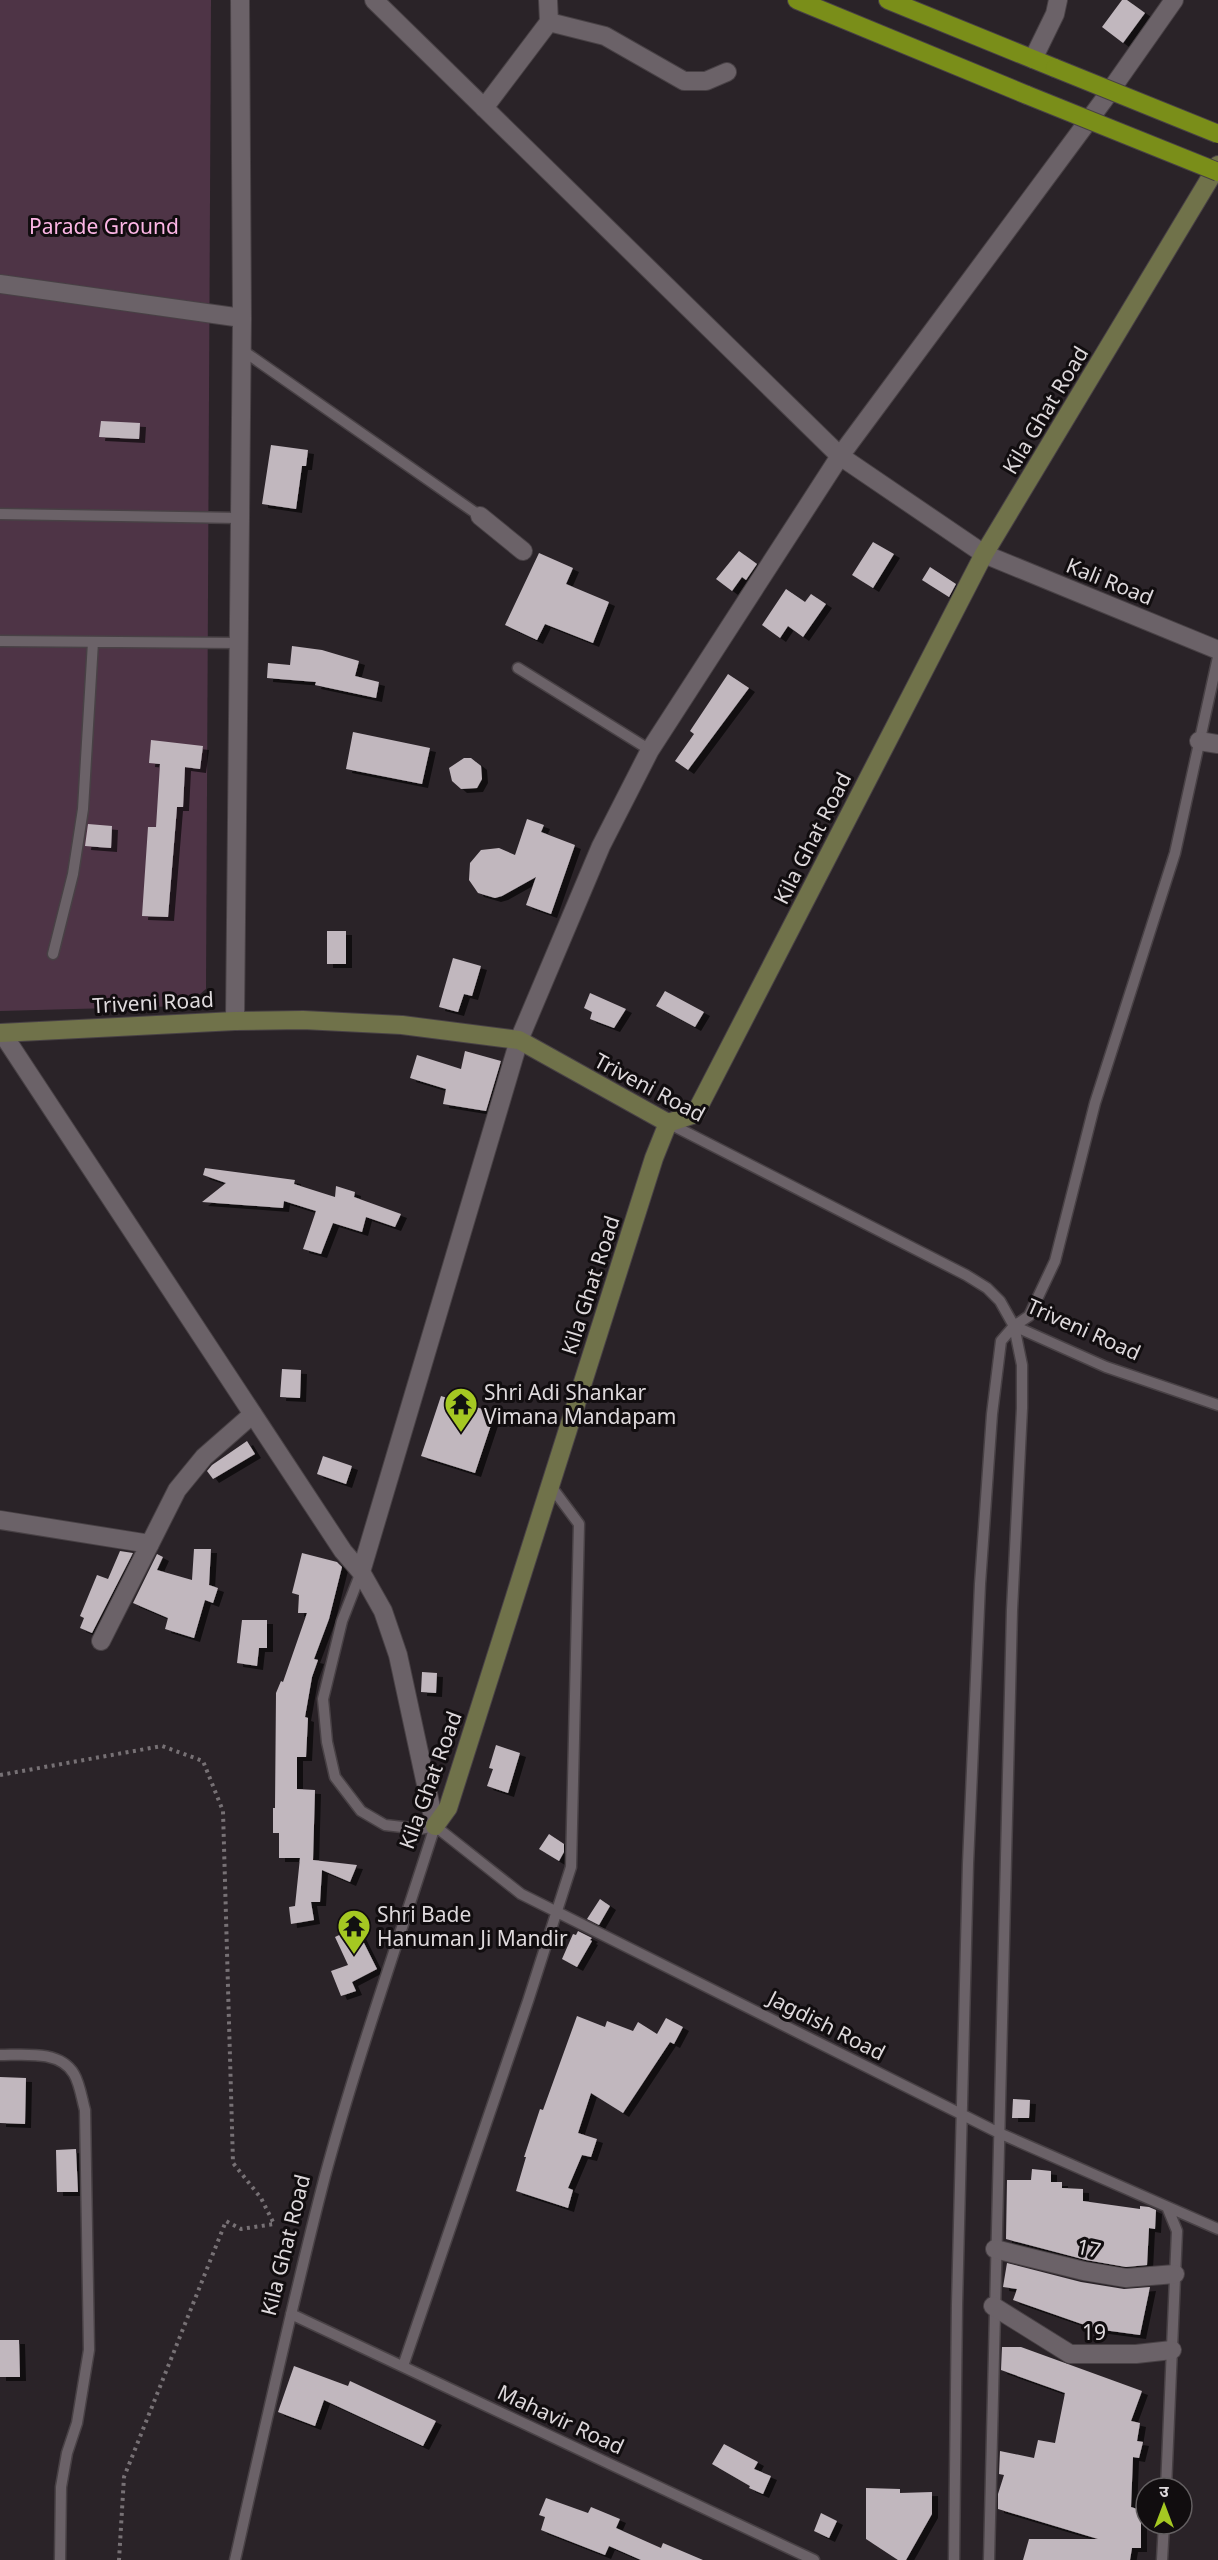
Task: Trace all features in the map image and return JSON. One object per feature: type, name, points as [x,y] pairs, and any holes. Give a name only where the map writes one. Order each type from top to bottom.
[{"type":"highway","points":[[797,0],[1218,172]]},
{"type":"highway","points":[[888,0],[1218,134]]},
{"type":"main road","name":"Kila Ghat Road","points":[[435,1826],[448,1808],[654,1158],[669,1123],[694,1114],[984,555],[1218,165]]},
{"type":"main road","name":"Triveni Road","points":[[1,1033],[235,1021],[303,1020],[402,1025],[519,1040],[669,1123]]},
{"type":"street","points":[[235,1021],[242,351],[240,0]]},
{"type":"street","name":"Kali Road","points":[[374,0],[840,456],[984,555],[1218,650]]},
{"type":"street","points":[[484,108],[549,22],[548,0]]},
{"type":"street","points":[[1033,59],[1055,14],[1058,0]]},
{"type":"street","points":[[361,1572],[519,1040],[602,846],[650,750],[840,456],[1103,101],[1174,0]]},
{"type":"street","points":[[549,22],[605,36],[684,81],[706,81],[727,72]]},
{"type":"street","points":[[0,284],[242,318]]},
{"type":"street","points":[[480,516],[523,551]]},
{"type":"street","points":[[1199,741],[1218,744]]},
{"type":"street","points":[[1,1033],[343,1551],[361,1572],[383,1611],[398,1655],[435,1826]]},
{"type":"street","points":[[102,1641],[177,1490],[204,1457],[253,1414]]},
{"type":"street","points":[[0,1520],[150,1544]]},
{"type":"street","name":"17","points":[[995,2249],[1084,2271],[1125,2278],[1175,2274]]},
{"type":"street","name":"19","points":[[993,2306],[1070,2354],[1136,2354],[1172,2350]]},
{"type":"lane","points":[[242,351],[480,516]]},
{"type":"lane","points":[[0,514],[240,518]]},
{"type":"lane","points":[[0,641],[238,643]]},
{"type":"lane","points":[[53,954],[73,874],[83,809],[93,642]]},
{"type":"lane","points":[[954,2560],[957,2305],[968,1864],[980,1584],[998,1362],[1001,1341],[1014,1326],[1029,1316],[1055,1260],[1095,1102],[1175,852],[1218,657]]},
{"type":"lane","points":[[518,668],[650,750]]},
{"type":"lane","name":"Triveni Road","points":[[669,1123],[966,1275],[987,1288],[1000,1301],[1014,1326],[1106,1367],[1218,1405]]},
{"type":"lane","points":[[989,2560],[993,2306],[1011,1633],[1022,1408],[1022,1365],[1014,1326]]},
{"type":"lane","points":[[403,2366],[571,1867],[579,1524],[550,1485]]},
{"type":"lane","points":[[361,1572],[342,1621],[323,1699],[327,1742],[335,1777],[361,1811],[385,1825],[420,1829],[435,1826]]},
{"type":"lane","name":"Jagdish Road","points":[[435,1826],[521,1894],[999,2133],[1218,2229]]},
{"type":"lane","name":"Kila Ghat Road","points":[[235,2560],[291,2314],[326,2174],[435,1826]]},
{"type":"lane","points":[[0,2055],[47,2056],[63,2062],[75,2074],[85,2110],[89,2350],[77,2423],[66,2453],[62,2487],[60,2560]]},
{"type":"lane","points":[[1167,2476],[1177,2231],[1168,2209]]},
{"type":"lane","name":"Mahavir Road","points":[[291,2314],[814,2560]]},
{"type":"lane","points":[[1162,2560],[1163,2536]]},
{"type":"path","points":[[0,1775],[162,1746],[203,1761],[223,1811],[233,2163],[261,2198],[274,2224],[241,2229],[226,2221],[124,2477],[118,2560]]},
{"type":"green space","name":"Parade Ground","points":[[0,0],[211,0],[206,989],[186,1006],[0,1011]]},
{"type":"building","points":[[1122,0],[1127,0],[1145,13],[1123,43],[1102,27]]},
{"type":"building","points":[[101,421],[140,423],[139,439],[99,437]]},
{"type":"building","points":[[271,445],[308,450],[306,466],[302,466],[296,509],[262,504]]},
{"type":"building","points":[[873,542],[894,554],[873,588],[852,575]]},
{"type":"building","points":[[739,551],[757,564],[746,580],[742,577],[732,591],[716,579]]},
{"type":"building","points":[[539,553],[573,568],[566,584],[609,602],[593,643],[545,624],[537,640],[505,625]]},
{"type":"building","points":[[930,567],[956,584],[949,597],[922,580]]},
{"type":"building","points":[[786,589],[805,602],[811,594],[826,604],[803,637],[788,626],[780,638],[762,625]]},
{"type":"building","points":[[292,646],[322,650],[359,661],[355,676],[379,682],[376,698],[315,685],[316,682],[267,678],[268,663],[290,665]]},
{"type":"building","points":[[728,674],[749,688],[688,770],[675,761],[694,734],[690,731]]},
{"type":"building","points":[[353,732],[430,748],[422,784],[346,769]]},
{"type":"building","points":[[151,740],[203,746],[200,769],[185,767],[183,807],[177,807],[168,917],[142,916],[148,827],[156,827],[160,764],[149,763]]},
{"type":"building","points":[[464,758],[471,758],[481,766],[482,779],[477,788],[461,789],[452,781],[449,768]]},
{"type":"building","points":[[527,819],[544,825],[541,832],[575,845],[551,914],[526,905],[536,877],[495,898],[478,893],[469,880],[470,863],[481,850],[499,848],[515,855]]},
{"type":"building","points":[[88,824],[112,826],[111,848],[85,846]]},
{"type":"building","points":[[327,931],[346,931],[346,964],[327,964]]},
{"type":"building","points":[[453,958],[481,966],[472,996],[464,994],[458,1012],[439,1007]]},
{"type":"building","points":[[665,991],[704,1012],[695,1027],[656,1006]]},
{"type":"building","points":[[590,993],[626,1009],[614,1028],[590,1019],[592,1012],[584,1008]]},
{"type":"building","points":[[465,1051],[501,1061],[486,1111],[443,1104],[446,1089],[410,1078],[417,1055],[461,1069]]},
{"type":"building","points":[[205,1168],[295,1180],[294,1184],[335,1197],[336,1186],[355,1192],[354,1197],[401,1214],[395,1227],[366,1217],[362,1232],[333,1223],[321,1254],[303,1249],[316,1211],[284,1201],[283,1208],[202,1202],[226,1183],[203,1175]]},
{"type":"building","points":[[282,1369],[301,1370],[300,1398],[280,1397]]},
{"type":"building","points":[[441,1396],[495,1413],[475,1473],[421,1456]]},
{"type":"building","points":[[247,1441],[255,1454],[213,1479],[207,1471],[212,1465]]},
{"type":"building","points":[[323,1456],[352,1466],[346,1484],[317,1474]]},
{"type":"building","points":[[194,1549],[211,1549],[209,1585],[218,1588],[213,1603],[205,1600],[194,1638],[165,1629],[168,1618],[133,1603],[157,1554],[163,1557],[157,1570],[192,1580]]},
{"type":"building","points":[[120,1551],[133,1553],[92,1633],[80,1628],[84,1618],[80,1616],[97,1575],[108,1579]]},
{"type":"building","points":[[302,1553],[337,1562],[342,1567],[329,1619],[314,1659],[318,1660],[312,1677],[305,1717],[308,1718],[306,1757],[297,1757],[297,1789],[315,1790],[313,1860],[357,1865],[350,1882],[322,1870],[320,1902],[311,1902],[314,1920],[291,1924],[289,1907],[295,1906],[300,1858],[279,1858],[279,1833],[273,1833],[276,1693],[281,1681],[283,1682],[307,1613],[298,1613],[299,1595],[292,1593]]},
{"type":"building","points":[[242,1620],[267,1620],[267,1648],[259,1648],[257,1666],[237,1663]]},
{"type":"building","points":[[422,1672],[437,1673],[436,1693],[421,1692]]},
{"type":"building","points":[[496,1745],[520,1753],[508,1793],[487,1786],[493,1769],[489,1768]]},
{"type":"building","points":[[549,1834],[564,1844],[564,1852],[559,1861],[539,1849]]},
{"type":"building","points":[[600,1899],[610,1906],[599,1925],[587,1919]]},
{"type":"building","points":[[356,1927],[377,1969],[352,1982],[356,1991],[341,1996],[331,1971],[348,1965],[335,1937]]},
{"type":"building","points":[[578,1931],[592,1938],[590,1940],[592,1941],[577,1967],[562,1959],[573,1934],[576,1935]]},
{"type":"building","points":[[577,2016],[605,2027],[607,2021],[633,2031],[638,2022],[657,2034],[666,2018],[683,2027],[674,2044],[670,2042],[623,2113],[591,2093],[578,2133],[597,2139],[591,2157],[582,2155],[568,2188],[573,2190],[568,2208],[516,2191],[526,2157],[524,2157],[540,2109],[543,2110]]},
{"type":"building","points":[[0,2077],[26,2078],[25,2124],[0,2123]]},
{"type":"building","points":[[1013,2099],[1030,2100],[1029,2118],[1012,2118]]},
{"type":"building","points":[[76,2149],[78,2192],[57,2192],[56,2150]]},
{"type":"building","points":[[1032,2169],[1051,2171],[1051,2182],[1062,2182],[1062,2188],[1083,2189],[1083,2201],[1140,2209],[1140,2206],[1149,2207],[1156,2210],[1155,2229],[1149,2228],[1147,2265],[1126,2267],[1086,2260],[1006,2239],[1007,2180],[1031,2180]]},
{"type":"building","points":[[1007,2263],[1081,2282],[1124,2289],[1150,2287],[1140,2335],[1096,2329],[1013,2300],[1017,2289],[1003,2287]]},
{"type":"building","points":[[0,2340],[19,2340],[20,2377],[0,2377]]},
{"type":"building","points":[[1002,2347],[1021,2347],[1142,2391],[1131,2421],[1140,2423],[1137,2441],[1143,2442],[1139,2458],[1133,2457],[1131,2507],[1134,2508],[1134,2536],[1141,2536],[1141,2548],[1132,2548],[1130,2560],[1023,2560],[1029,2539],[1098,2539],[998,2509],[998,2494],[1004,2475],[999,2474],[1000,2451],[1034,2458],[1038,2440],[1055,2443],[1065,2393],[1001,2370]]},
{"type":"building","points":[[294,2366],[348,2386],[350,2381],[436,2421],[423,2446],[324,2400],[315,2426],[278,2412]]},
{"type":"building","points":[[724,2444],[758,2462],[754,2469],[771,2476],[763,2494],[749,2488],[750,2486],[712,2464]]},
{"type":"building","points":[[866,2488],[900,2489],[900,2493],[932,2492],[932,2514],[906,2560],[898,2560],[866,2539]]},
{"type":"building","points":[[546,2498],[588,2513],[591,2507],[620,2519],[616,2528],[661,2548],[663,2543],[703,2560],[641,2560],[609,2546],[605,2555],[541,2530],[545,2517],[539,2515]]},
{"type":"building","points":[[821,2513],[837,2521],[829,2538],[814,2531]]},
{"type":"place","name":"Shri Adi Shankar Vimana Mandapam","points":[[461,1433]]},
{"type":"place","name":"Shri Bade Hanuman Ji Mandir","points":[[354,1955]]}]
